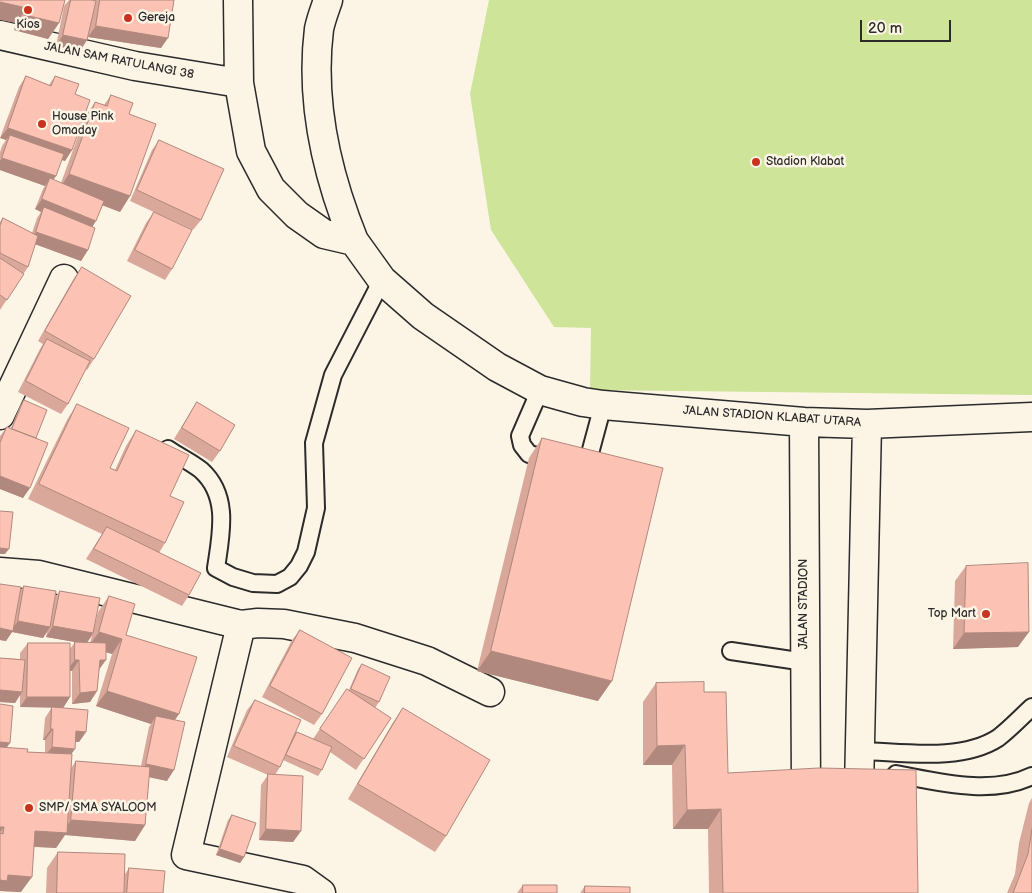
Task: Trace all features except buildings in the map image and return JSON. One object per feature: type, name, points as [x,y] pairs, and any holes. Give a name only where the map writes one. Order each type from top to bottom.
[{"type":"street","points":[[238,0],[239,83],[251,151],[271,189],[297,215],[324,234],[354,241]]},
{"type":"street","name":"JALAN STADION KLABAT UTARA","points":[[328,0],[319,28],[317,92],[327,156],[340,207],[354,241],[382,280],[422,316],[497,367],[540,390],[583,402],[603,405],[804,422],[867,424],[1032,417]]},
{"type":"street","name":"JALAN SAM RATULANGI 38","points":[[0,35],[135,66],[239,83]]},
{"type":"street","points":[[0,415],[64,279]]},
{"type":"street","name":"JALAN STADION","points":[[804,422],[806,787]]},
{"type":"street","points":[[860,769],[859,733],[867,424]]},
{"type":"street","points":[[0,572],[39,574],[241,626],[258,623],[284,624],[355,638],[427,662],[490,692]]},
{"type":"street","points":[[241,626],[186,855],[303,880],[321,893]]},
{"type":"lane","points":[[156,442],[201,470],[217,488],[223,524],[216,568],[233,577],[253,583],[277,584],[290,577],[299,566],[306,552],[316,508],[314,443],[333,375],[382,280]]},
{"type":"lane","points":[[540,390],[520,436],[522,445],[529,454],[576,466],[584,465],[590,457],[603,405]]},
{"type":"lane","points":[[731,651],[804,662]]},
{"type":"lane","points":[[860,769],[978,748],[998,738],[1032,707]]},
{"type":"lane","points":[[860,769],[938,782],[984,786],[1020,782],[1032,776]]},
{"type":"green space","name":"Stadion Klabat","points":[[489,0],[1032,0],[1032,395],[590,390],[591,328],[554,327],[491,230],[470,94]]},
{"type":"place","name":"Kios","points":[[28,10]]},
{"type":"place","name":"Gereja","points":[[128,18]]},
{"type":"place","name":"House Pink Omaday","points":[[42,124]]},
{"type":"place","name":"Stadion Klabat","points":[[756,162]]},
{"type":"place","name":"Top Mart","points":[[986,614]]},
{"type":"place","name":"SMP/ SMA SYALOOM","points":[[29,808]]}]
